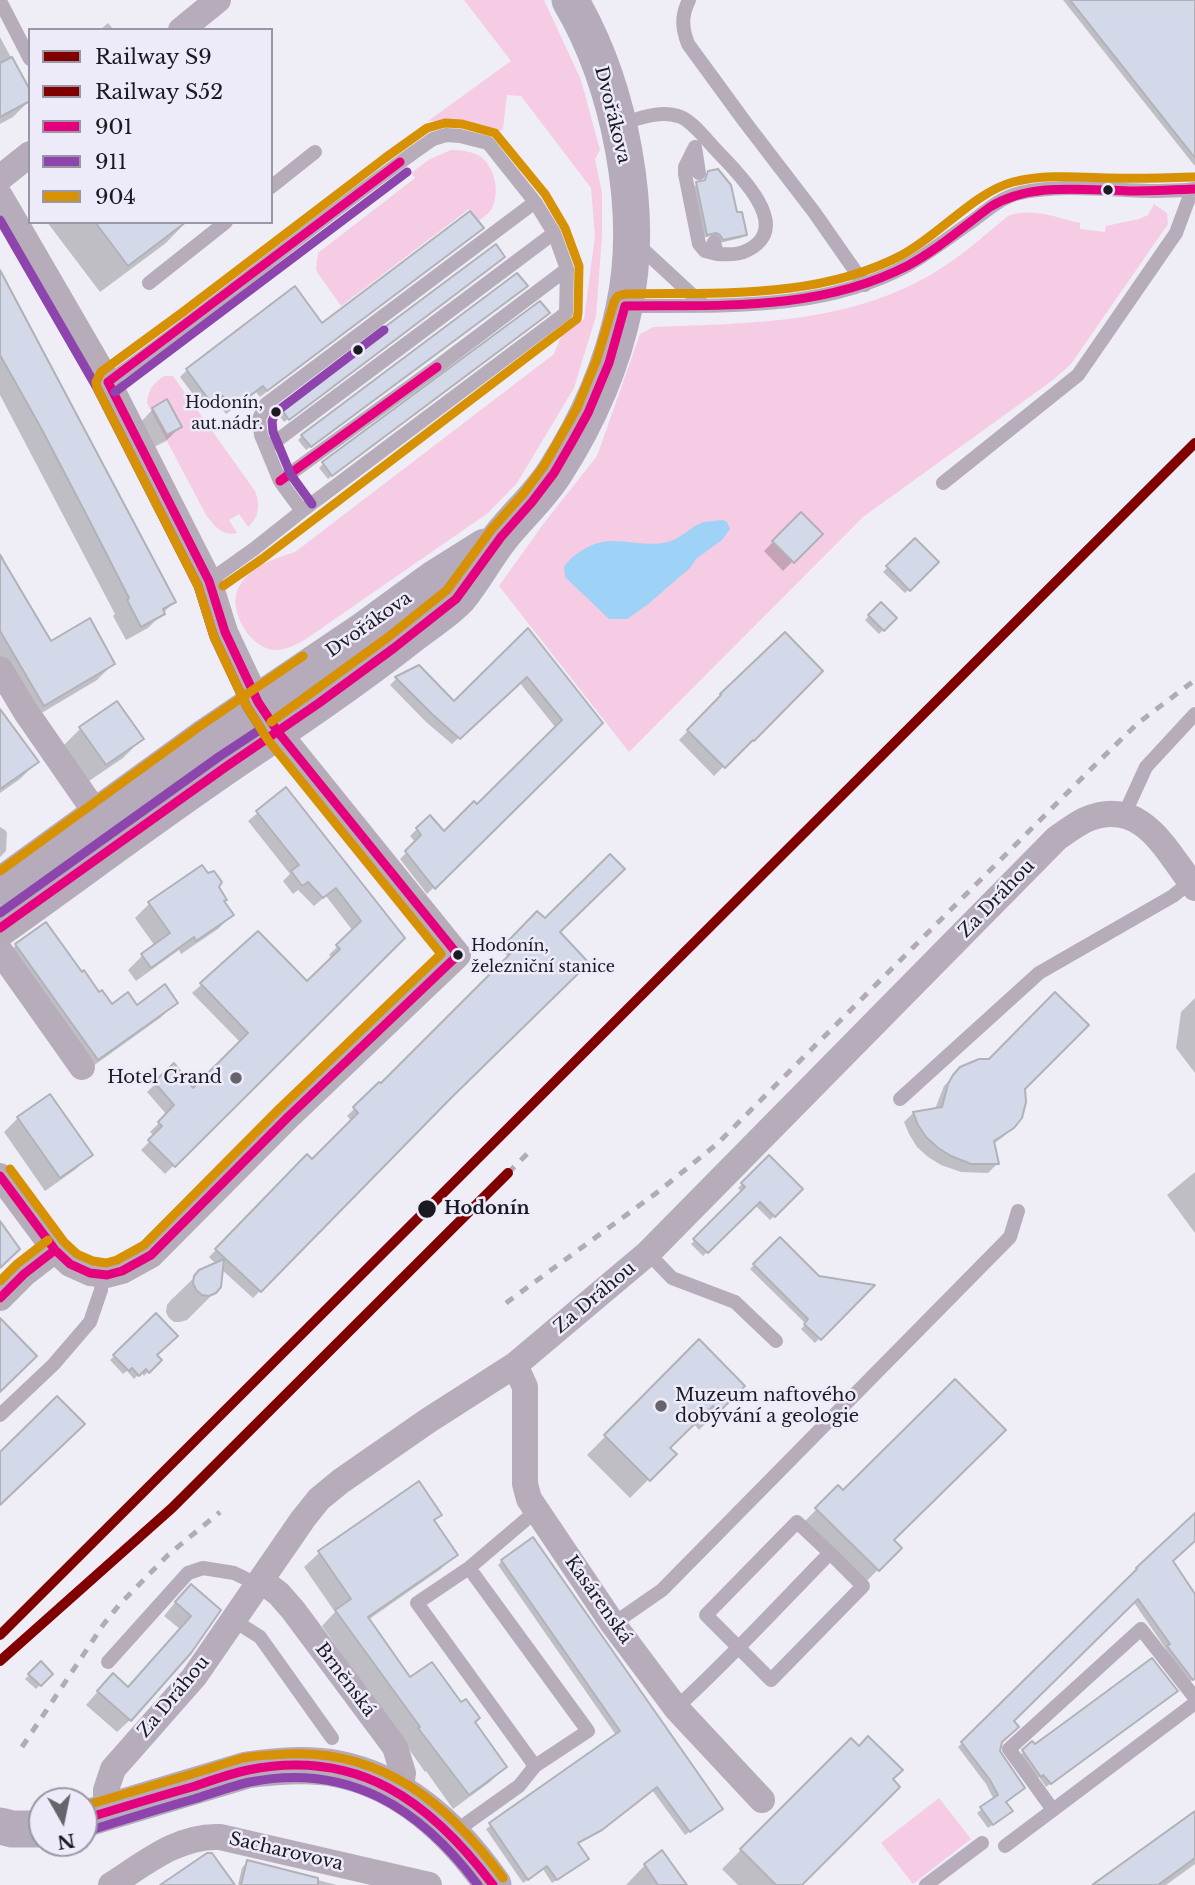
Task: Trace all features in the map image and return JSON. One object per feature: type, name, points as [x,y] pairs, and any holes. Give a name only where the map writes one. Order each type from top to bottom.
[{"type":"main road","name":"Dvořákova","points":[[0,886],[207,736],[268,717],[394,648],[456,599],[501,537],[554,473],[588,413],[609,363],[625,306],[631,238],[627,170],[619,124],[594,47],[570,0]]},
{"type":"main road","name":"Dvořákova","points":[[0,928],[227,766],[268,717]]},
{"type":"main road","points":[[98,1814],[227,1775],[269,1767],[311,1766],[338,1769],[365,1777],[400,1793],[432,1815],[477,1862],[492,1885]]},
{"type":"main road","points":[[0,1826],[28,1829]]},
{"type":"street","points":[[183,28],[218,0]]},
{"type":"street","points":[[0,178],[28,156]]},
{"type":"street","points":[[0,196],[107,382],[209,581],[225,632],[268,717],[457,955],[288,1117],[151,1255],[122,1271],[107,1275],[90,1273],[70,1264],[55,1250],[0,1176]]},
{"type":"street","points":[[0,669],[26,712],[98,816]]},
{"type":"street","points":[[1124,815],[1146,827],[1160,840],[1193,885]]},
{"type":"street","name":"Za Dráhou","points":[[98,1808],[113,1769],[194,1677],[319,1499],[341,1481],[515,1364],[648,1253],[1057,838],[1082,821],[1097,816],[1124,815]]},
{"type":"street","points":[[0,951],[82,1067]]},
{"type":"street","points":[[0,1298],[24,1274],[55,1250]]},
{"type":"street","name":"Kasárenská","points":[[515,1364],[525,1387],[526,1484],[529,1499],[613,1624],[676,1708],[762,1800]]},
{"type":"street","name":"Brněnská","points":[[259,1582],[279,1594],[395,1747],[402,1773],[400,1793]]},
{"type":"street","name":"Sacharovova","points":[[111,1885],[172,1847],[206,1836],[429,1885]]},
{"type":"lane","points":[[689,0],[682,21],[688,44],[814,212],[865,285]]},
{"type":"lane","points":[[0,1],[28,55]]},
{"type":"lane","points":[[619,124],[657,114],[672,114],[686,119],[726,161],[752,192],[766,216],[766,229],[762,239],[745,253],[737,255],[715,248],[705,251],[701,248],[685,174],[698,132]]},
{"type":"lane","points":[[107,382],[433,139],[446,135],[460,136],[488,143],[535,202],[554,233],[567,269],[566,313],[209,581]]},
{"type":"lane","points":[[694,149],[699,173]]},
{"type":"lane","points":[[273,185],[315,152]]},
{"type":"lane","points":[[625,306],[764,304],[813,298],[865,285],[909,265],[990,207],[1017,194],[1055,190],[1194,189],[1176,233],[1079,375],[943,483]]},
{"type":"lane","points":[[302,511],[280,481],[261,435],[259,419],[266,404],[535,202]]},
{"type":"lane","points":[[149,283],[223,224]]},
{"type":"lane","points":[[267,448],[554,233]]},
{"type":"lane","points":[[631,238],[703,305]]},
{"type":"lane","points":[[280,481],[567,269]]},
{"type":"lane","points":[[1124,815],[1146,767],[1195,713]]},
{"type":"lane","points":[[900,1100],[1039,973],[1193,885]]},
{"type":"lane","points":[[613,1624],[662,1590],[1010,1237],[1018,1211]]},
{"type":"lane","points":[[648,1253],[672,1278],[735,1302],[776,1341]]},
{"type":"lane","points":[[0,1415],[53,1365],[90,1322],[102,1290],[102,1274]]},
{"type":"lane","points":[[535,1766],[417,1604],[469,1568],[536,1511]]},
{"type":"lane","points":[[797,1522],[830,1553],[863,1586],[771,1680],[706,1615],[797,1522]]},
{"type":"lane","points":[[676,1708],[705,1682],[830,1553]]},
{"type":"lane","points":[[108,1662],[188,1573],[203,1568],[234,1573],[259,1582]]},
{"type":"lane","points":[[452,1834],[519,1786],[535,1766],[588,1731],[469,1568]]},
{"type":"lane","points":[[233,1620],[260,1637],[332,1738]]},
{"type":"lane","points":[[1005,1846],[1053,1810],[1195,1701],[1141,1629],[1009,1749],[1053,1810]]},
{"type":"lane","points":[[926,1885],[982,1843]]},
{"type":"shaded area","points":[[464,0],[544,0],[581,80],[600,150],[595,159],[602,193],[602,236],[596,316],[574,388],[517,483],[488,513],[306,639],[284,649],[266,648],[249,635],[238,615],[236,594],[245,578],[264,564],[295,552],[554,354],[561,336],[584,319],[595,236],[591,188],[521,96],[507,95],[503,129],[497,132],[470,122],[428,121],[511,61]]},
{"type":"shaded area","points":[[451,150],[478,155],[489,165],[496,188],[491,210],[479,221],[469,209],[341,306],[317,272],[318,253],[415,178],[411,173],[430,159]]},
{"type":"shaded area","points":[[1154,204],[1167,213],[1168,224],[1071,364],[1053,380],[863,517],[629,752],[499,586],[597,456],[640,334],[653,327],[767,321],[842,309],[878,299],[913,284],[954,260],[1008,216],[1044,214],[1080,223],[1080,229],[1105,232],[1106,226],[1148,215]]},
{"type":"shaded area","points":[[164,376],[173,376],[255,491],[258,510],[252,523],[248,527],[239,514],[229,520],[237,533],[223,532],[206,515],[147,403],[152,387]]},
{"type":"shaded area","points":[[939,1798],[971,1839],[913,1884],[881,1843]]},
{"type":"water","points":[[723,520],[730,529],[722,540],[627,619],[609,619],[565,577],[564,567],[569,560],[598,543],[618,541],[658,544],[677,538],[701,523]]},
{"type":"building","points":[[1070,0],[1195,0],[1195,158]]},
{"type":"building","points":[[12,57],[28,86],[28,102],[0,117],[0,63]]},
{"type":"building","points":[[718,169],[731,185],[737,212],[742,212],[747,235],[723,240],[716,233],[707,235],[696,182],[705,180],[708,171]]},
{"type":"building","points":[[470,211],[484,228],[267,391],[263,386],[234,408],[223,396],[212,404],[186,369],[295,286],[322,323]]},
{"type":"building","points":[[96,224],[183,224],[128,266]]},
{"type":"building","points":[[496,244],[505,257],[289,420],[279,406]]},
{"type":"building","points":[[0,270],[176,602],[163,609],[165,614],[141,627],[86,514],[0,355]]},
{"type":"building","points":[[517,273],[528,286],[311,447],[301,435]]},
{"type":"building","points":[[540,301],[550,313],[332,476],[322,462]]},
{"type":"building","points":[[167,399],[182,427],[167,435],[152,408]]},
{"type":"building","points":[[801,512],[823,534],[794,563],[772,541]]},
{"type":"building","points":[[915,538],[939,562],[910,591],[886,566]]},
{"type":"building","points":[[0,555],[51,641],[90,618],[115,664],[44,706],[0,631]]},
{"type":"building","points":[[881,602],[897,618],[884,631],[868,615]]},
{"type":"building","points":[[528,628],[603,723],[435,889],[405,851],[421,835],[416,828],[430,815],[444,831],[474,801],[477,804],[562,720],[527,677],[460,739],[395,677],[419,665],[454,701]]},
{"type":"building","points":[[785,632],[823,671],[725,768],[687,730],[720,694]]},
{"type":"building","points":[[117,701],[144,739],[106,765],[79,727]]},
{"type":"building","points":[[0,709],[39,762],[0,789]]},
{"type":"building","points":[[286,787],[405,938],[175,1167],[148,1140],[162,1126],[158,1122],[174,1105],[154,1082],[174,1063],[193,1088],[248,1033],[200,983],[258,931],[307,981],[340,949],[336,945],[361,921],[336,888],[323,898],[308,882],[302,886],[291,871],[299,865],[256,811]]},
{"type":"building","points":[[610,854],[625,869],[560,932],[589,963],[451,1098],[261,1292],[215,1249],[307,1154],[312,1159],[358,1113],[353,1107],[381,1083],[515,949],[508,941],[537,911],[545,918]]},
{"type":"building","points":[[202,865],[208,873],[214,871],[222,882],[219,887],[227,900],[224,901],[234,915],[196,941],[194,937],[151,968],[141,954],[170,933],[148,902]]},
{"type":"building","points":[[46,922],[82,972],[84,970],[99,992],[102,990],[112,1004],[128,992],[137,1005],[165,984],[178,1003],[98,1060],[15,944]]},
{"type":"building","points":[[1055,992],[1089,1025],[1025,1089],[1026,1102],[1022,1118],[1014,1128],[994,1141],[999,1164],[971,1164],[938,1148],[926,1137],[913,1112],[942,1107],[948,1084],[960,1067],[979,1059],[989,1059]]},
{"type":"building","points":[[50,1094],[93,1155],[60,1178],[17,1117]]},
{"type":"building","points":[[769,1155],[803,1189],[775,1217],[760,1202],[708,1253],[693,1239],[745,1187],[741,1183]]},
{"type":"building","points":[[0,1221],[20,1249],[0,1268]]},
{"type":"building","points":[[780,1237],[819,1276],[875,1285],[821,1340],[804,1324],[808,1319],[753,1264]]},
{"type":"building","points":[[224,1259],[221,1287],[209,1296],[202,1295],[193,1283],[194,1276],[199,1270]]},
{"type":"building","points":[[156,1313],[178,1336],[157,1355],[162,1360],[149,1373],[146,1369],[139,1376],[132,1368],[129,1371],[113,1355]]},
{"type":"building","points":[[0,1318],[37,1356],[0,1392]]},
{"type":"building","name":"Muzeum naftového dobývání a geologie","points":[[699,1339],[745,1386],[719,1412],[713,1406],[670,1448],[677,1454],[650,1481],[604,1435]]},
{"type":"building","points":[[955,1379],[1006,1430],[894,1540],[902,1548],[879,1571],[815,1508],[838,1485],[843,1490]]},
{"type":"building","points":[[57,1396],[85,1424],[0,1505],[0,1452]]},
{"type":"building","points":[[419,1481],[442,1515],[434,1520],[458,1555],[368,1617],[410,1677],[432,1662],[461,1702],[466,1699],[480,1718],[475,1722],[507,1767],[469,1795],[335,1610],[351,1599],[318,1551]]},
{"type":"building","points":[[1195,1513],[1195,1541],[1173,1561],[1195,1594],[1195,1678],[1193,1680],[1167,1646],[1170,1644],[1138,1599],[1014,1721],[1019,1727],[1002,1742],[1000,1751],[1025,1788],[1006,1802],[1013,1811],[993,1825],[980,1807],[998,1795],[961,1742]]},
{"type":"building","points":[[533,1537],[723,1809],[690,1832],[657,1787],[602,1830],[578,1843],[589,1859],[557,1880],[547,1866],[528,1880],[489,1823],[620,1731],[501,1560]]},
{"type":"building","points":[[191,1584],[221,1610],[191,1653],[131,1721],[97,1691],[113,1673],[128,1687],[191,1616],[175,1602]]},
{"type":"building","points":[[1152,1658],[1178,1691],[1051,1784],[1043,1775],[1041,1777],[1022,1750],[1032,1741],[1035,1744]]},
{"type":"building","points":[[41,1661],[53,1674],[41,1686],[28,1674]]},
{"type":"building","points":[[868,1736],[903,1770],[893,1779],[900,1787],[802,1885],[776,1885],[740,1849],[851,1738],[859,1746]]},
{"type":"building","points":[[1195,1811],[1195,1858],[1158,1885],[1092,1885]]},
{"type":"building","points":[[662,1850],[687,1885],[658,1885],[644,1864]]},
{"type":"building","points":[[207,1853],[212,1853],[235,1885],[160,1885]]},
{"type":"building","points":[[247,1860],[318,1878],[318,1885],[241,1885]]},
{"type":"railway","points":[[506,1303],[659,1191],[717,1144],[1138,723],[1195,680]]},
{"type":"railway","points":[[508,1173],[530,1151]]},
{"type":"railway","points":[[22,1747],[119,1605],[168,1555],[220,1512]]},
{"type":"rail line","name":"S9","points":[[0,1635],[1195,443]]},
{"type":"rail line","name":"S52","points":[[0,1661],[172,1508],[508,1173]]},
{"type":"transit line","name":"904","points":[[10,1169],[64,1242],[77,1254],[106,1263],[117,1260],[144,1245],[280,1108],[441,954],[268,740],[247,707],[214,637],[198,586],[96,382],[101,372],[427,128],[445,123],[462,124],[495,133],[545,194],[565,228],[579,266],[577,319],[223,586]]},
{"type":"transit line","name":"901","points":[[108,382],[400,162]]},
{"type":"transit line","name":"911","points":[[115,392],[407,172]]},
{"type":"transit line","name":"904","points":[[271,722],[387,638],[447,590],[491,530],[544,466],[577,408],[618,296],[766,291],[836,280],[869,270],[902,255],[985,195],[999,187],[1025,179],[1194,177]]},
{"type":"transit line","name":"901","points":[[625,306],[734,305],[805,298],[839,291],[874,281],[907,266],[939,246],[990,207],[1023,194],[1058,189],[1195,189]]},
{"type":"transit line","name":"911","points":[[0,220],[97,388],[198,586],[214,637],[247,707],[261,729],[0,913]]},
{"type":"transit line","name":"901","points":[[0,928],[319,703],[456,599],[501,537],[554,473],[572,442],[588,413],[609,363],[625,306]]},
{"type":"transit line","name":"911","points":[[312,504],[291,475],[273,432],[272,421],[276,412],[384,330]]},
{"type":"transit line","name":"901","points":[[280,481],[437,367]]},
{"type":"transit line","name":"901","points":[[108,382],[209,581],[225,632],[258,702],[278,732],[458,955]]},
{"type":"transit line","name":"904","points":[[0,871],[200,726],[303,656]]},
{"type":"transit line","name":"901","points":[[0,1176],[55,1250],[70,1264],[90,1273],[107,1275],[122,1271],[151,1255],[288,1117],[458,955]]},
{"type":"transit line","name":"904","points":[[0,1281],[48,1240]]},
{"type":"transit line","name":"901","points":[[0,1298],[24,1274],[55,1250]]},
{"type":"transit line","name":"904","points":[[98,1802],[243,1758],[286,1754],[321,1755],[353,1761],[410,1786],[436,1805],[460,1827],[503,1878]]},
{"type":"transit line","name":"901","points":[[98,1815],[248,1770],[288,1765],[324,1767],[357,1775],[388,1788],[417,1806],[444,1828],[493,1885]]},
{"type":"transit line","name":"911","points":[[98,1828],[250,1782],[286,1778],[319,1779],[351,1786],[380,1798],[407,1814],[432,1834],[478,1885]]},
{"type":"place","name":"Hodonín, aut.nádr.","points":[[276,412]]},
{"type":"place","name":"Hodonín, železniční stanice","points":[[458,955]]},
{"type":"place","name":"Hotel Grand","points":[[236,1078]]},
{"type":"place","name":"Hodonín","points":[[427,1209]]},
{"type":"place","name":"Muzeum naftového dobývání a geologie","points":[[661,1406]]}]
